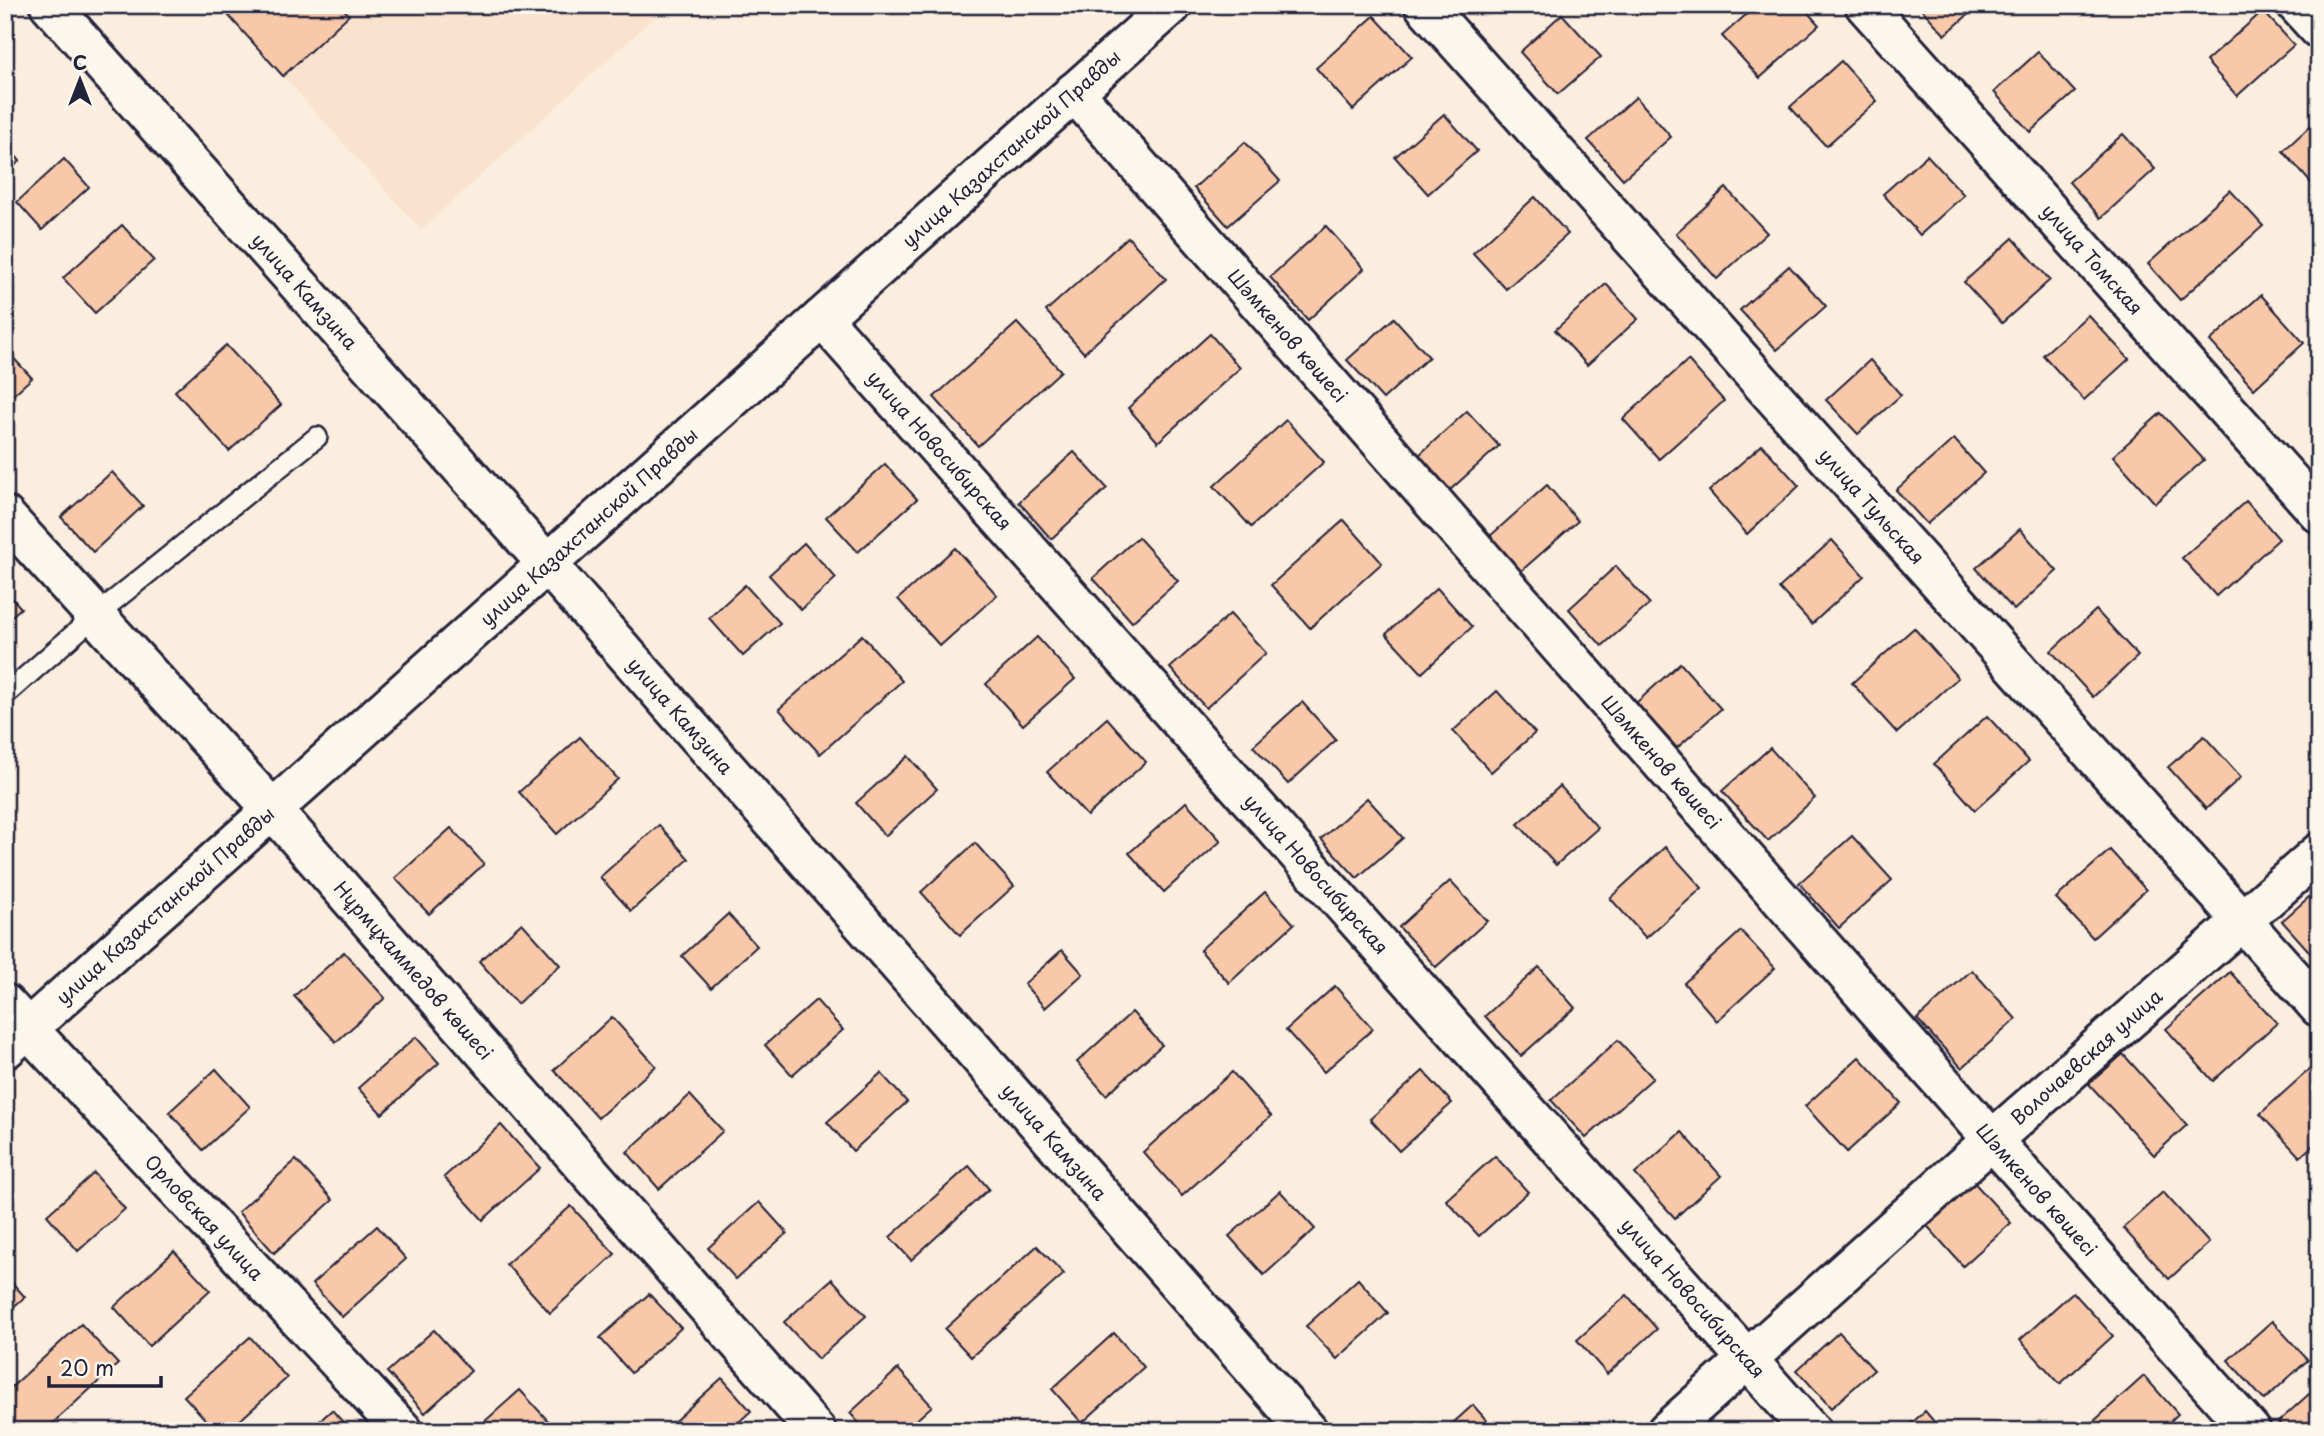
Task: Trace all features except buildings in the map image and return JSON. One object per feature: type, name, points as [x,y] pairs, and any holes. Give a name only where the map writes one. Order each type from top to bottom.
[{"type":"street","name":"улица Камзина","points":[[50,5],[547,564],[1308,1431]]},
{"type":"street","name":"улица Казахстанской Правды","points":[[13,1028],[273,810],[1172,5]]},
{"type":"street","name":"улица Тульская","points":[[1424,5],[2319,1007]]},
{"type":"street","name":"улица Томская","points":[[1866,5],[2319,513]]},
{"type":"street","points":[[2297,5],[2319,29]]},
{"type":"street","name":"Шәмкенов көшесі","points":[[1074,93],[1992,1140],[2251,1431]]},
{"type":"street","name":"улица Новосибирская","points":[[822,318],[1811,1431]]},
{"type":"street","name":"Нұрмұхаммедов көшесі","points":[[5,516],[273,810],[816,1431]]},
{"type":"street","name":"Волочаевская улица","points":[[1667,1431],[1992,1140],[2319,853]]},
{"type":"street","name":"Орловская улица","points":[[13,1028],[403,1431]]},
{"type":"lane","points":[[5,695],[96,615],[317,437]]},
{"type":"shaded area","points":[[219,5],[668,5],[421,230]]}]
